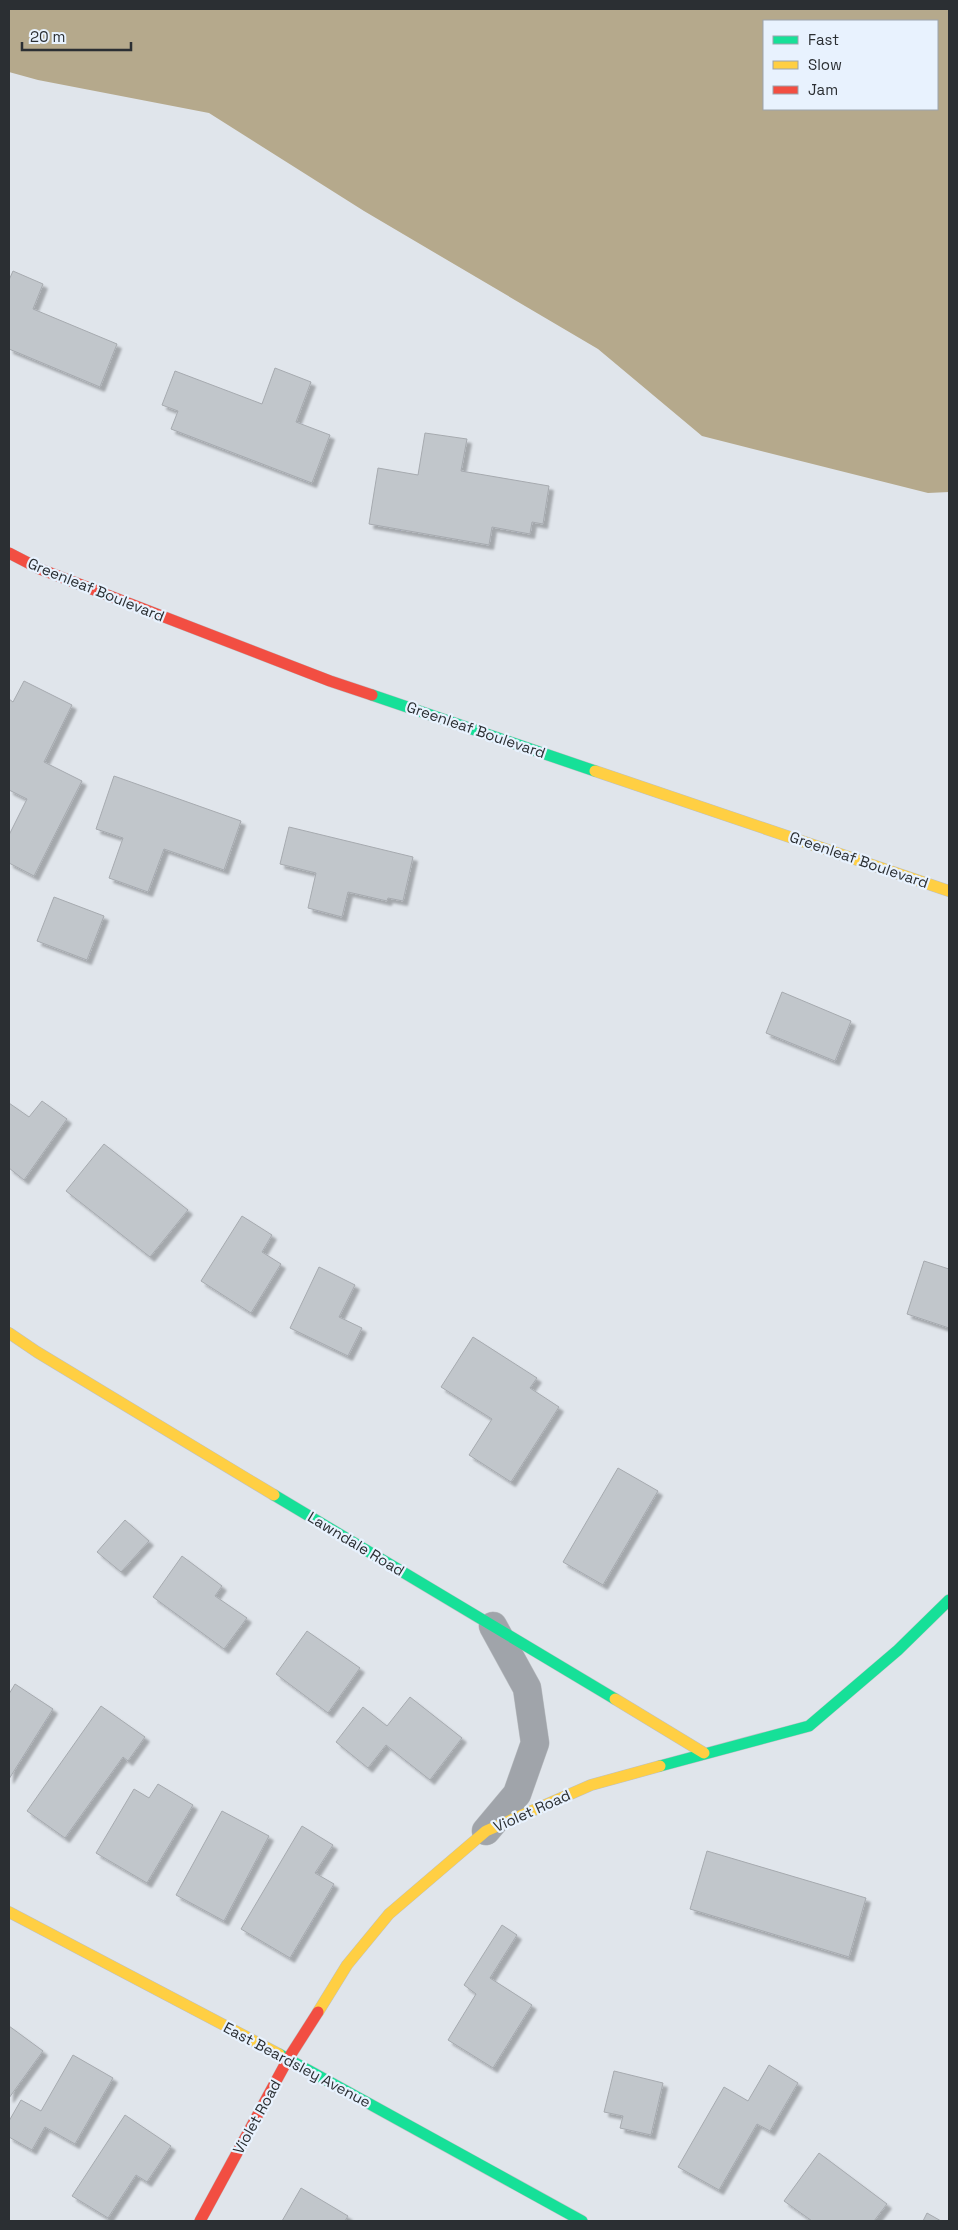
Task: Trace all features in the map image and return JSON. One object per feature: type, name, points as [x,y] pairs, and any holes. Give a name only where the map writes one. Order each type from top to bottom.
[{"type":"street","name":"Greenleaf Boulevard","points":[[9,553],[40,569],[330,681],[949,891]]},
{"type":"street","name":"Lawndale Road","points":[[9,1333],[45,1357],[704,1753]]},
{"type":"street","name":"Violet Road","points":[[200,2221],[288,2059],[347,1964],[389,1914],[486,1831],[591,1785],[809,1726],[898,1650],[949,1600]]},
{"type":"street","points":[[486,1831],[517,1794],[534,1743],[527,1688],[493,1626]]},
{"type":"street","name":"East Beardsley Avenue","points":[[9,1912],[288,2059],[582,2221]]},
{"type":"shaded area","points":[[9,9],[949,9],[949,492],[928,493],[702,436],[598,349],[364,211],[209,113],[38,80],[9,72]]},
{"type":"building","points":[[13,271],[43,284],[33,309],[117,344],[100,387],[9,349],[9,280]]},
{"type":"building","points":[[275,368],[311,382],[296,422],[330,435],[312,483],[171,429],[178,411],[162,405],[175,371],[262,404]]},
{"type":"building","points":[[425,433],[467,439],[461,471],[549,486],[543,524],[532,522],[530,534],[492,527],[489,545],[369,524],[378,468],[418,475]]},
{"type":"building","points":[[24,681],[72,705],[44,762],[82,781],[34,876],[9,863],[9,835],[27,799],[9,790],[9,699],[13,702]]},
{"type":"building","points":[[114,776],[241,821],[224,870],[164,849],[148,892],[109,878],[123,838],[96,829]]},
{"type":"building","points":[[289,827],[413,857],[403,901],[388,898],[387,901],[348,892],[342,917],[308,908],[316,873],[280,864]]},
{"type":"building","points":[[54,897],[104,916],[87,960],[37,941]]},
{"type":"building","points":[[782,992],[851,1021],[835,1061],[766,1033]]},
{"type":"building","points":[[42,1101],[67,1119],[24,1180],[9,1168],[9,1103],[29,1117]]},
{"type":"building","points":[[104,1144],[188,1210],[150,1257],[66,1191]]},
{"type":"building","points":[[242,1216],[272,1235],[262,1252],[281,1264],[251,1313],[201,1281]]},
{"type":"building","points":[[924,1261],[949,1269],[949,1328],[907,1314]]},
{"type":"building","points":[[319,1267],[355,1285],[339,1317],[362,1328],[348,1356],[290,1328]]},
{"type":"building","points":[[473,1337],[537,1378],[530,1388],[559,1407],[511,1482],[469,1455],[492,1419],[441,1387]]},
{"type":"building","points":[[618,1468],[658,1491],[603,1585],[563,1562]]},
{"type":"building","points":[[125,1520],[149,1541],[121,1572],[97,1552]]},
{"type":"building","points":[[182,1556],[222,1586],[215,1596],[247,1618],[224,1649],[153,1597]]},
{"type":"building","points":[[307,1631],[360,1668],[328,1713],[276,1674]]},
{"type":"building","points":[[15,1684],[53,1709],[9,1779],[9,1694]]},
{"type":"building","points":[[410,1697],[462,1738],[430,1780],[386,1745],[368,1768],[336,1742],[363,1707],[387,1726]]},
{"type":"building","points":[[101,1706],[145,1737],[128,1761],[123,1757],[65,1838],[27,1811]]},
{"type":"building","points":[[158,1784],[193,1805],[147,1883],[96,1853],[134,1789],[149,1798]]},
{"type":"building","points":[[222,1811],[269,1836],[224,1921],[176,1895]]},
{"type":"building","points":[[302,1826],[333,1845],[315,1873],[334,1884],[290,1958],[241,1929]]},
{"type":"building","points":[[707,1851],[866,1898],[849,1957],[690,1909]]},
{"type":"building","points":[[502,1925],[517,1935],[490,1978],[532,2005],[493,2068],[448,2040],[476,1994],[464,1985]]},
{"type":"building","points":[[9,2026],[43,2051],[9,2098]]},
{"type":"building","points":[[73,2055],[113,2078],[75,2144],[45,2127],[32,2150],[9,2137],[9,2121],[21,2100],[41,2111]]},
{"type":"building","points":[[769,2065],[798,2083],[770,2131],[757,2124],[719,2190],[678,2167],[724,2087],[748,2101]]},
{"type":"building","points":[[614,2071],[663,2083],[651,2135],[620,2128],[623,2116],[604,2112]]},
{"type":"building","points":[[125,2115],[171,2146],[147,2182],[136,2175],[108,2218],[72,2196]]},
{"type":"building","points":[[819,2153],[887,2204],[874,2221],[812,2221],[784,2201]]},
{"type":"building","points":[[301,2188],[348,2216],[345,2221],[282,2221]]},
{"type":"building","points":[[927,2213],[941,2221],[923,2221]]},
{"type":"traffic: fast","points":[[372,695],[595,771]]},
{"type":"traffic: fast","points":[[274,1495],[615,1699]]},
{"type":"traffic: fast","points":[[660,1766],[809,1726],[898,1650],[949,1600]]},
{"type":"traffic: fast","points":[[279,2054],[582,2221]]},
{"type":"traffic: slow","points":[[595,771],[949,891]]},
{"type":"traffic: slow","points":[[9,1333],[37,1352],[274,1495]]},
{"type":"traffic: slow","points":[[615,1699],[704,1753]]},
{"type":"traffic: slow","points":[[318,2012],[347,1965],[389,1914],[486,1831],[591,1785],[660,1766]]},
{"type":"traffic: slow","points":[[9,1912],[279,2054]]},
{"type":"traffic: jam","points":[[9,553],[40,569],[330,681],[372,695]]},
{"type":"traffic: jam","points":[[200,2221],[288,2059],[318,2012]]}]
